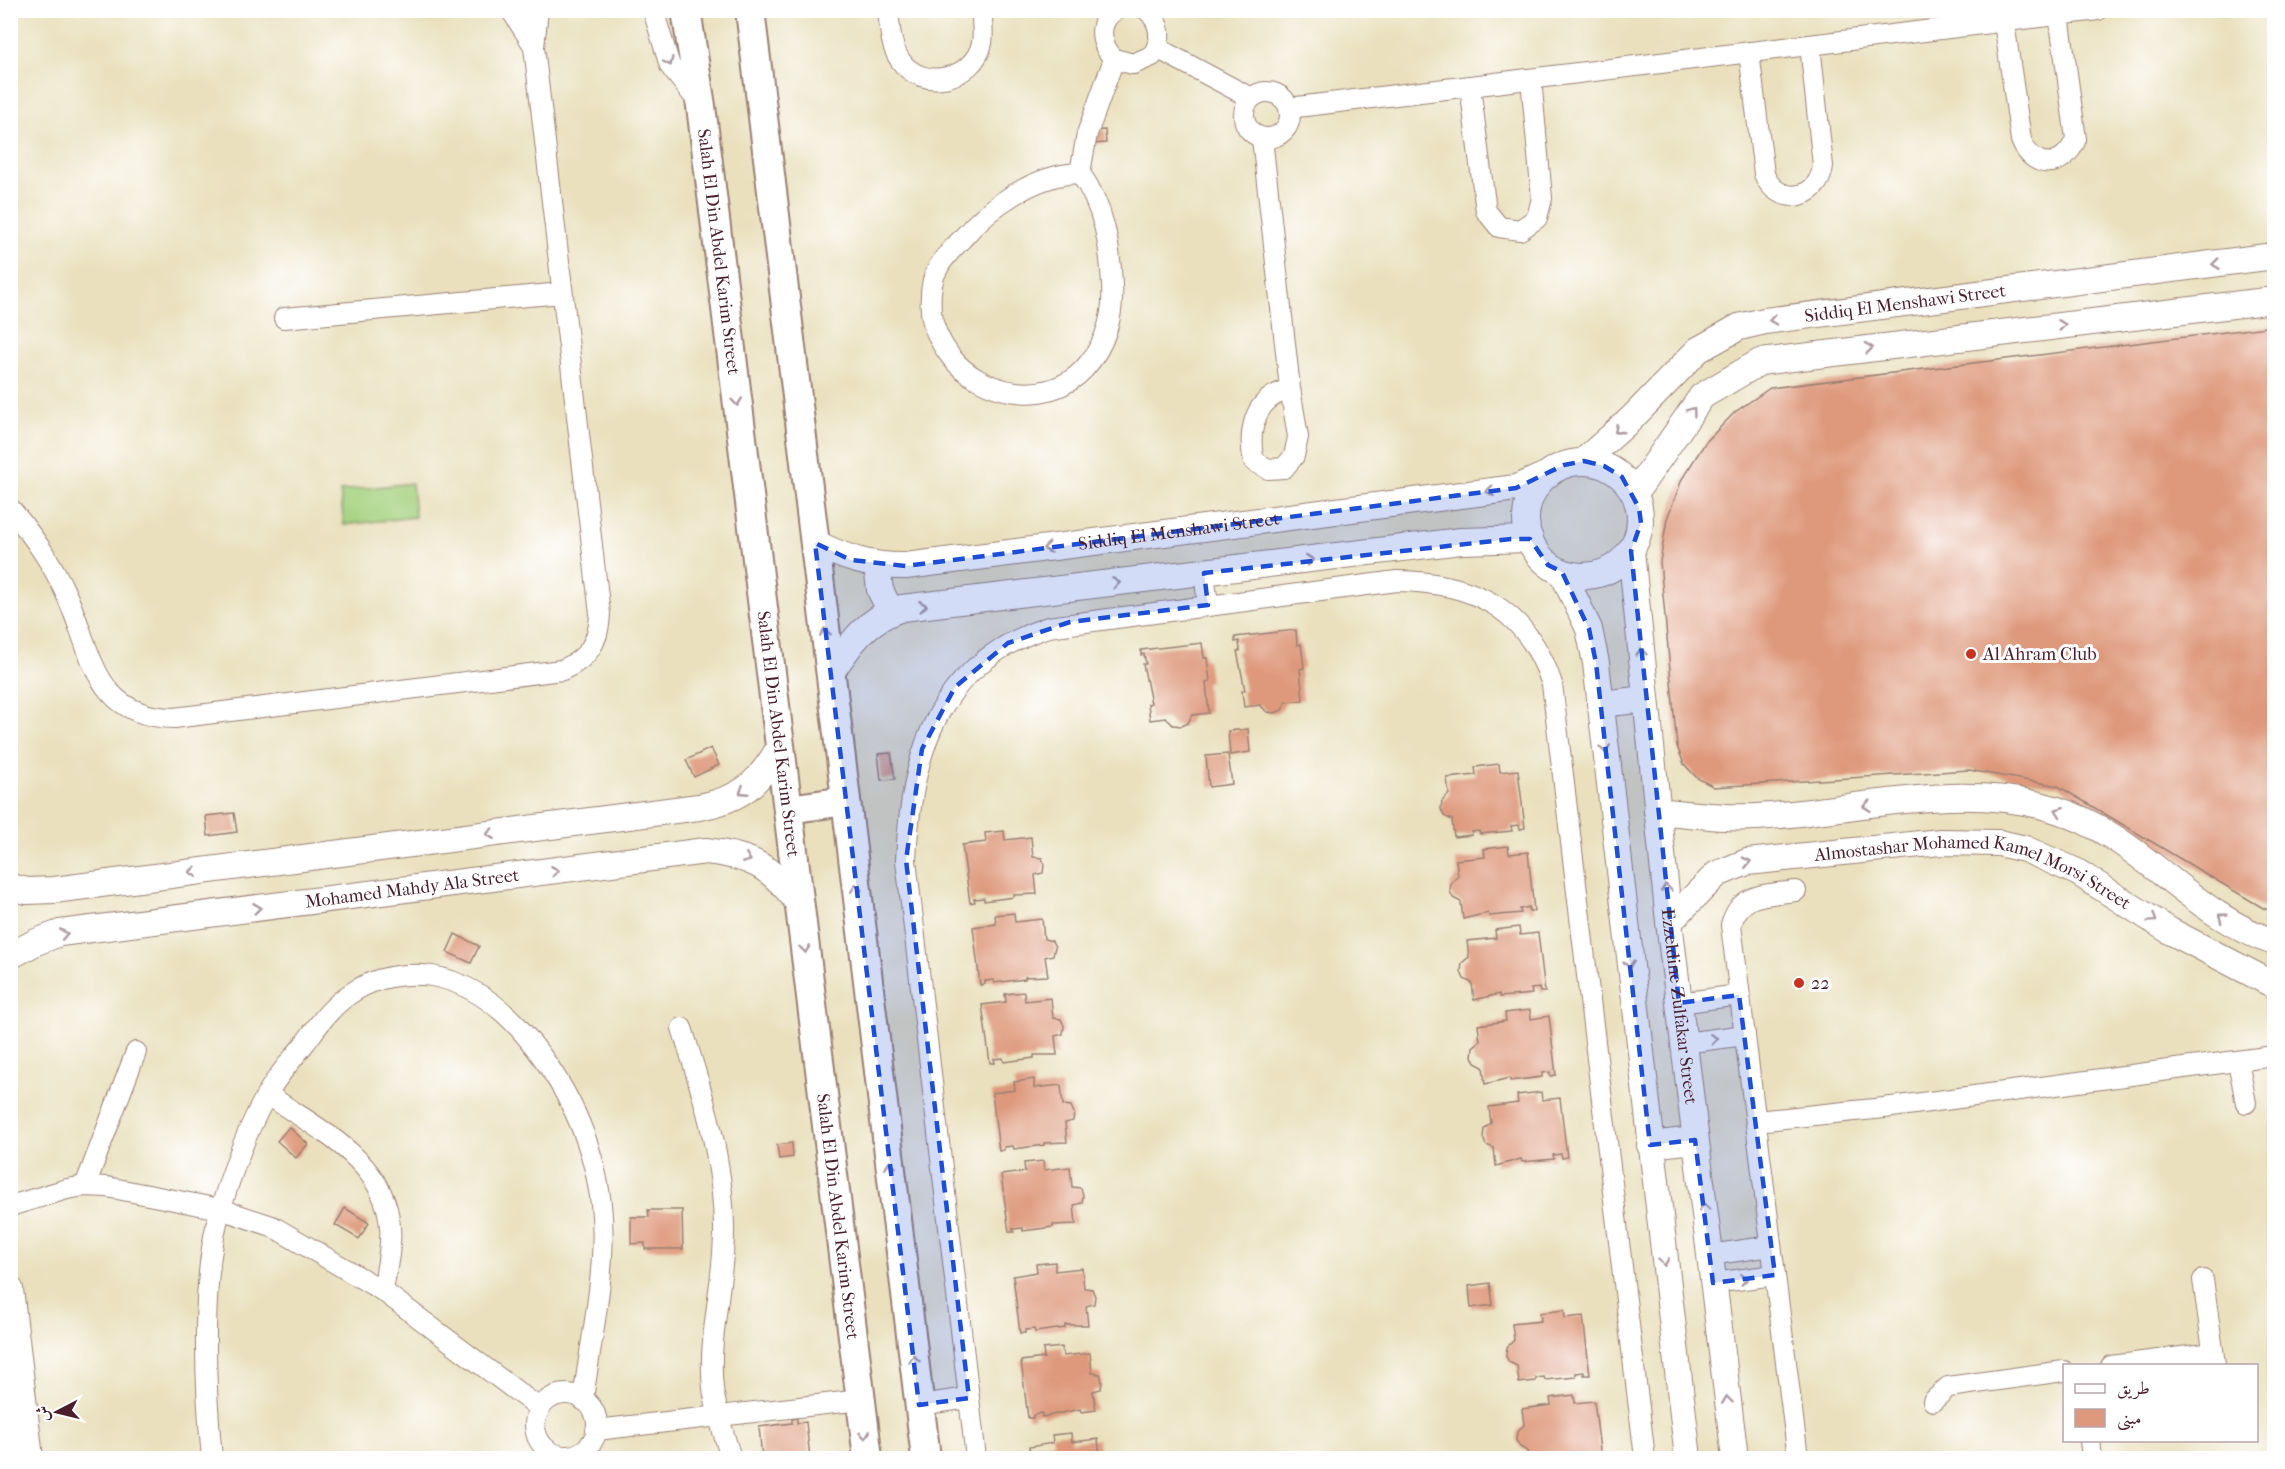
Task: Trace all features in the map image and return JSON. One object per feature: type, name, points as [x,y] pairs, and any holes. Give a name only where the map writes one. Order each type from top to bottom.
[{"type":"main road","name":"Salah El Din Abdel Karim Street","points":[[686,10],[701,106],[868,1458]]},
{"type":"main road","points":[[750,10],[926,1458]]},
{"type":"main road","points":[[788,809],[846,801]]},
{"type":"street","points":[[511,10],[534,47]]},
{"type":"street","points":[[10,508],[51,564],[67,595],[100,681],[111,695],[140,714],[174,718],[562,670],[587,655],[600,629],[600,614],[534,47],[538,10]]},
{"type":"street","points":[[653,10],[670,66],[701,106]]},
{"type":"street","points":[[888,10],[893,48],[900,61],[918,75],[940,79],[954,76],[967,68],[976,57],[982,43],[981,10]]},
{"type":"street","points":[[1115,10],[1104,22],[1102,42],[1114,59],[1123,64],[1143,62],[1157,48],[1159,28],[1147,10]]},
{"type":"street","points":[[1288,108],[2098,10]]},
{"type":"street","points":[[2004,22],[2020,140],[2031,157],[2049,163],[2067,156],[2076,139],[2059,15]]},
{"type":"street","points":[[1749,52],[1764,174],[1772,189],[1780,194],[1797,197],[1813,189],[1822,175],[1823,166],[1810,45]]},
{"type":"street","points":[[1157,48],[1251,98]]},
{"type":"street","points":[[1080,173],[1061,173],[1043,178],[993,210],[963,237],[937,268],[930,294],[935,328],[941,345],[958,366],[980,382],[1006,392],[1024,392],[1060,385],[1083,370],[1099,349],[1109,324],[1113,298],[1112,271],[1103,216],[1095,193],[1080,173],[1087,134],[1114,59]]},
{"type":"street","points":[[1470,86],[1486,212],[1499,227],[1520,230],[1537,218],[1542,198],[1531,79]]},
{"type":"street","points":[[1273,93],[1279,96],[1288,108],[1288,124],[1284,130],[1270,138],[1255,135],[1246,124],[1244,110],[1251,98],[1258,94],[1273,93]]},
{"type":"street","points":[[1262,138],[1290,388]]},
{"type":"street","name":"Siddiq El Menshawi Street","points":[[1584,461],[1631,419],[1698,350],[1739,327],[1764,321],[2274,256]]},
{"type":"street","points":[[284,318],[562,293]]},
{"type":"street","points":[[1635,494],[1702,396],[1760,362],[2274,300]]},
{"type":"street","points":[[1584,461],[1604,466],[1622,477],[1635,494],[1641,523],[1631,552],[1617,566],[1600,574],[1581,577],[1562,572],[1543,559],[1530,539],[1526,516],[1532,494],[1546,475],[1564,465],[1584,461]]},
{"type":"street","name":"Siddiq El Menshawi Street","points":[[815,543],[851,560],[877,565],[906,566],[1516,488],[1546,475]]},
{"type":"street","points":[[830,674],[863,629],[891,612],[1461,541],[1530,539]]},
{"type":"street","name":"Ezzeldine Zulfakar Street","points":[[1631,552],[1669,922],[1735,1458]]},
{"type":"street","points":[[877,565],[880,590],[891,612]]},
{"type":"street","points":[[1562,572],[1589,629],[1600,704],[1688,1458]]},
{"type":"street","points":[[1204,573],[1208,605]]},
{"type":"street","points":[[976,1458],[906,860],[911,801],[922,749],[936,717],[955,687],[971,670],[1008,644],[1028,634],[1070,622],[1375,583],[1419,581],[1462,589],[1495,604],[1524,630],[1537,646],[1549,674],[1556,704],[1645,1458]]},
{"type":"street","points":[[1600,704],[1646,699]]},
{"type":"street","points":[[10,887],[27,891],[54,890],[699,807],[724,802],[748,790],[766,771],[780,747]]},
{"type":"street","points":[[1657,811],[1715,817],[1756,817],[1958,797],[2011,798],[2056,809],[2093,825],[2235,926],[2274,942]]},
{"type":"street","name":"Almostashar Mohamed Kamel Morsi Street","points":[[1669,922],[1717,874],[1747,862],[1940,842],[1999,843],[2025,849],[2077,872],[2170,931],[2274,985]]},
{"type":"street","name":"Mohamed Mahdy Ala Street","points":[[10,956],[36,942],[60,933],[706,851],[735,854],[761,864],[783,882],[799,904]]},
{"type":"street","points":[[1796,891],[1753,897],[1742,903],[1734,913],[1731,925],[1798,1458]]},
{"type":"street","points":[[212,1458],[207,1343],[211,1267],[220,1209],[267,1094],[328,1012],[354,991],[384,978],[417,974],[450,979],[480,994],[512,1020],[539,1051],[563,1086],[581,1124],[594,1164],[601,1204],[602,1246],[584,1400]]},
{"type":"street","points":[[1679,1004],[1739,995]]},
{"type":"street","points":[[682,1028],[709,1112],[722,1189],[723,1266],[712,1366],[718,1416],[731,1458]]},
{"type":"street","points":[[1684,1043],[1745,1035]]},
{"type":"street","points":[[85,1186],[136,1052]]},
{"type":"street","points":[[1756,1121],[1884,1108],[2274,1056]]},
{"type":"street","points":[[2238,1061],[2246,1102]]},
{"type":"street","points":[[267,1094],[363,1163],[378,1182],[387,1205],[391,1228],[383,1291]]},
{"type":"street","points":[[1650,1145],[1695,1140]]},
{"type":"street","points":[[10,1206],[85,1186],[107,1186],[220,1209],[272,1226],[383,1291],[539,1408]]},
{"type":"street","points":[[1710,1256],[1771,1246]]},
{"type":"street","points":[[1713,1283],[1775,1275]]},
{"type":"street","points":[[2128,1364],[2214,1359],[2204,1280]]},
{"type":"street","points":[[10,1289],[30,1458]]},
{"type":"street","points":[[1933,1401],[1948,1387],[2063,1371]]},
{"type":"street","points":[[574,1395],[584,1400],[594,1413],[596,1430],[588,1446],[580,1452],[550,1456],[536,1434],[535,1420],[539,1408],[555,1396],[574,1395]]},
{"type":"street","points":[[919,1405],[969,1398]]},
{"type":"street","points":[[596,1430],[861,1400]]},
{"type":"street","points":[[2090,1442],[2092,1458]]},
{"type":"highlighted area","points":[[1584,461],[1604,466],[1622,477],[1639,508],[1641,523],[1631,551],[1679,1003],[1739,995],[1775,1275],[1713,1283],[1695,1140],[1650,1145],[1596,663],[1589,629],[1562,572],[1548,565],[1530,539],[1511,539],[1204,573],[1208,605],[1070,622],[1008,643],[955,687],[922,749],[906,860],[969,1398],[919,1405],[815,543],[851,560],[906,566],[1516,488],[1564,465]]},
{"type":"green space","points":[[412,483],[415,517],[344,525],[340,491]]},
{"type":"building","points":[[1105,130],[1106,143],[1091,144],[1089,131]]},
{"type":"building","name":"Al Ahram Club","points":[[2274,326],[2274,912],[2263,908],[2058,786],[1969,770],[1714,787],[1697,778],[1684,764],[1677,746],[1660,562],[1667,519],[1682,479],[1705,443],[1735,412],[1770,388]]},
{"type":"building","points":[[1296,630],[1297,645],[1301,644],[1304,668],[1300,669],[1303,700],[1286,702],[1282,710],[1275,713],[1267,712],[1260,705],[1244,707],[1242,691],[1245,690],[1237,651],[1240,651],[1239,641],[1235,642],[1235,637]]},
{"type":"building","points":[[1202,643],[1204,658],[1207,658],[1210,681],[1206,682],[1209,713],[1192,715],[1188,723],[1182,726],[1173,725],[1166,718],[1150,720],[1148,704],[1151,703],[1143,664],[1146,664],[1141,650]]},
{"type":"building","points":[[1248,729],[1250,752],[1230,755],[1228,731]]},
{"type":"building","points":[[711,748],[719,765],[694,777],[686,760]]},
{"type":"building","points":[[891,753],[895,779],[881,780],[878,754]]},
{"type":"building","points":[[1228,754],[1232,784],[1209,787],[1206,756]]},
{"type":"building","points":[[1499,764],[1500,772],[1518,770],[1525,828],[1520,829],[1519,825],[1511,826],[1512,831],[1480,834],[1479,831],[1471,832],[1472,835],[1454,837],[1452,820],[1444,816],[1441,809],[1442,801],[1449,794],[1447,778],[1476,775],[1475,767]]},
{"type":"building","points":[[234,813],[237,832],[208,836],[206,816]]},
{"type":"building","points":[[1004,831],[1005,840],[1031,837],[1033,857],[1042,858],[1043,873],[1035,875],[1037,894],[1014,895],[1014,897],[984,901],[984,898],[974,899],[975,902],[970,903],[962,845],[986,842],[985,833]]},
{"type":"building","points":[[1508,846],[1509,854],[1528,852],[1534,911],[1529,911],[1529,907],[1520,909],[1521,913],[1489,916],[1488,913],[1463,919],[1461,902],[1453,898],[1450,891],[1451,883],[1458,876],[1456,860],[1485,857],[1484,849]]},
{"type":"building","points":[[1014,913],[1015,922],[1042,919],[1044,939],[1052,941],[1055,947],[1053,955],[1045,957],[1048,976],[1025,977],[1025,979],[994,983],[994,980],[985,981],[985,984],[980,985],[973,927],[996,924],[995,915]]},
{"type":"building","points":[[1519,927],[1520,935],[1538,933],[1545,992],[1540,992],[1539,988],[1531,989],[1532,994],[1500,997],[1499,994],[1474,1000],[1472,983],[1464,979],[1461,972],[1462,963],[1469,957],[1467,941],[1496,938],[1495,930]]},
{"type":"building","points":[[455,934],[479,946],[471,963],[447,952]]},
{"type":"building","points":[[1024,992],[1025,1001],[1051,998],[1053,1018],[1061,1019],[1064,1026],[1063,1034],[1055,1036],[1057,1055],[1034,1055],[1034,1058],[1004,1062],[1003,1058],[994,1059],[995,1063],[990,1063],[982,1005],[1006,1002],[1005,994]]},
{"type":"building","points":[[1530,1010],[1531,1019],[1549,1016],[1556,1075],[1550,1076],[1550,1072],[1542,1073],[1542,1077],[1510,1081],[1510,1078],[1485,1084],[1483,1067],[1475,1063],[1472,1056],[1473,1047],[1480,1041],[1478,1025],[1506,1021],[1505,1013]]},
{"type":"building","points":[[1034,1079],[1034,1088],[1061,1085],[1063,1105],[1071,1106],[1074,1113],[1073,1121],[1065,1123],[1067,1142],[1044,1143],[1044,1145],[1014,1149],[1013,1146],[1004,1147],[1004,1150],[999,1151],[992,1093],[1015,1090],[1014,1082]]},
{"type":"building","points":[[1541,1092],[1542,1100],[1560,1098],[1567,1157],[1562,1158],[1561,1154],[1553,1155],[1554,1159],[1522,1162],[1521,1159],[1496,1166],[1494,1148],[1486,1145],[1483,1138],[1484,1129],[1491,1123],[1489,1107],[1518,1103],[1517,1095]]},
{"type":"building","points":[[289,1127],[308,1144],[296,1158],[277,1141]]},
{"type":"building","points":[[792,1143],[793,1157],[779,1159],[777,1145]]},
{"type":"building","points":[[1043,1161],[1044,1170],[1070,1167],[1072,1187],[1081,1188],[1082,1203],[1074,1205],[1076,1224],[1053,1225],[1053,1227],[1023,1231],[1023,1228],[1013,1229],[1014,1232],[1009,1232],[1001,1175],[1025,1172],[1024,1163]]},
{"type":"building","points":[[345,1208],[369,1223],[359,1239],[335,1225]]},
{"type":"building","points":[[648,1210],[682,1210],[683,1249],[645,1249],[645,1243],[631,1244],[631,1217],[649,1217]]},
{"type":"building","points":[[1055,1262],[1055,1271],[1082,1268],[1084,1288],[1092,1289],[1095,1296],[1094,1304],[1086,1306],[1088,1325],[1065,1325],[1065,1328],[1035,1332],[1034,1329],[1025,1330],[1025,1333],[1020,1333],[1013,1276],[1037,1272],[1036,1264]]},
{"type":"building","points":[[1490,1283],[1493,1305],[1471,1308],[1469,1286]]},
{"type":"building","points":[[1564,1310],[1565,1318],[1583,1316],[1590,1375],[1584,1375],[1584,1372],[1576,1373],[1576,1377],[1545,1380],[1544,1377],[1536,1378],[1536,1381],[1519,1383],[1517,1366],[1509,1362],[1506,1356],[1507,1347],[1514,1340],[1512,1324],[1541,1321],[1540,1313]]},
{"type":"building","points":[[1062,1347],[1063,1356],[1090,1353],[1092,1373],[1100,1374],[1102,1381],[1101,1389],[1093,1391],[1096,1410],[1081,1412],[1080,1409],[1042,1417],[1042,1413],[1028,1418],[1021,1361],[1044,1358],[1043,1349]]},
{"type":"building","points":[[1574,1395],[1575,1403],[1594,1401],[1601,1458],[1595,1456],[1528,1458],[1527,1451],[1520,1447],[1516,1440],[1517,1432],[1524,1425],[1522,1409],[1551,1405],[1550,1398]]},
{"type":"building","points":[[797,1418],[797,1423],[806,1422],[810,1458],[784,1458],[783,1456],[762,1458],[759,1427],[792,1423],[792,1419]]},
{"type":"building","points":[[1071,1433],[1072,1442],[1098,1439],[1100,1458],[1031,1458],[1029,1447],[1053,1443],[1052,1435]]},
{"type":"place","name":"Al Ahram Club","points":[[1971,654]]},
{"type":"place","name":"22","points":[[1799,983]]}]
